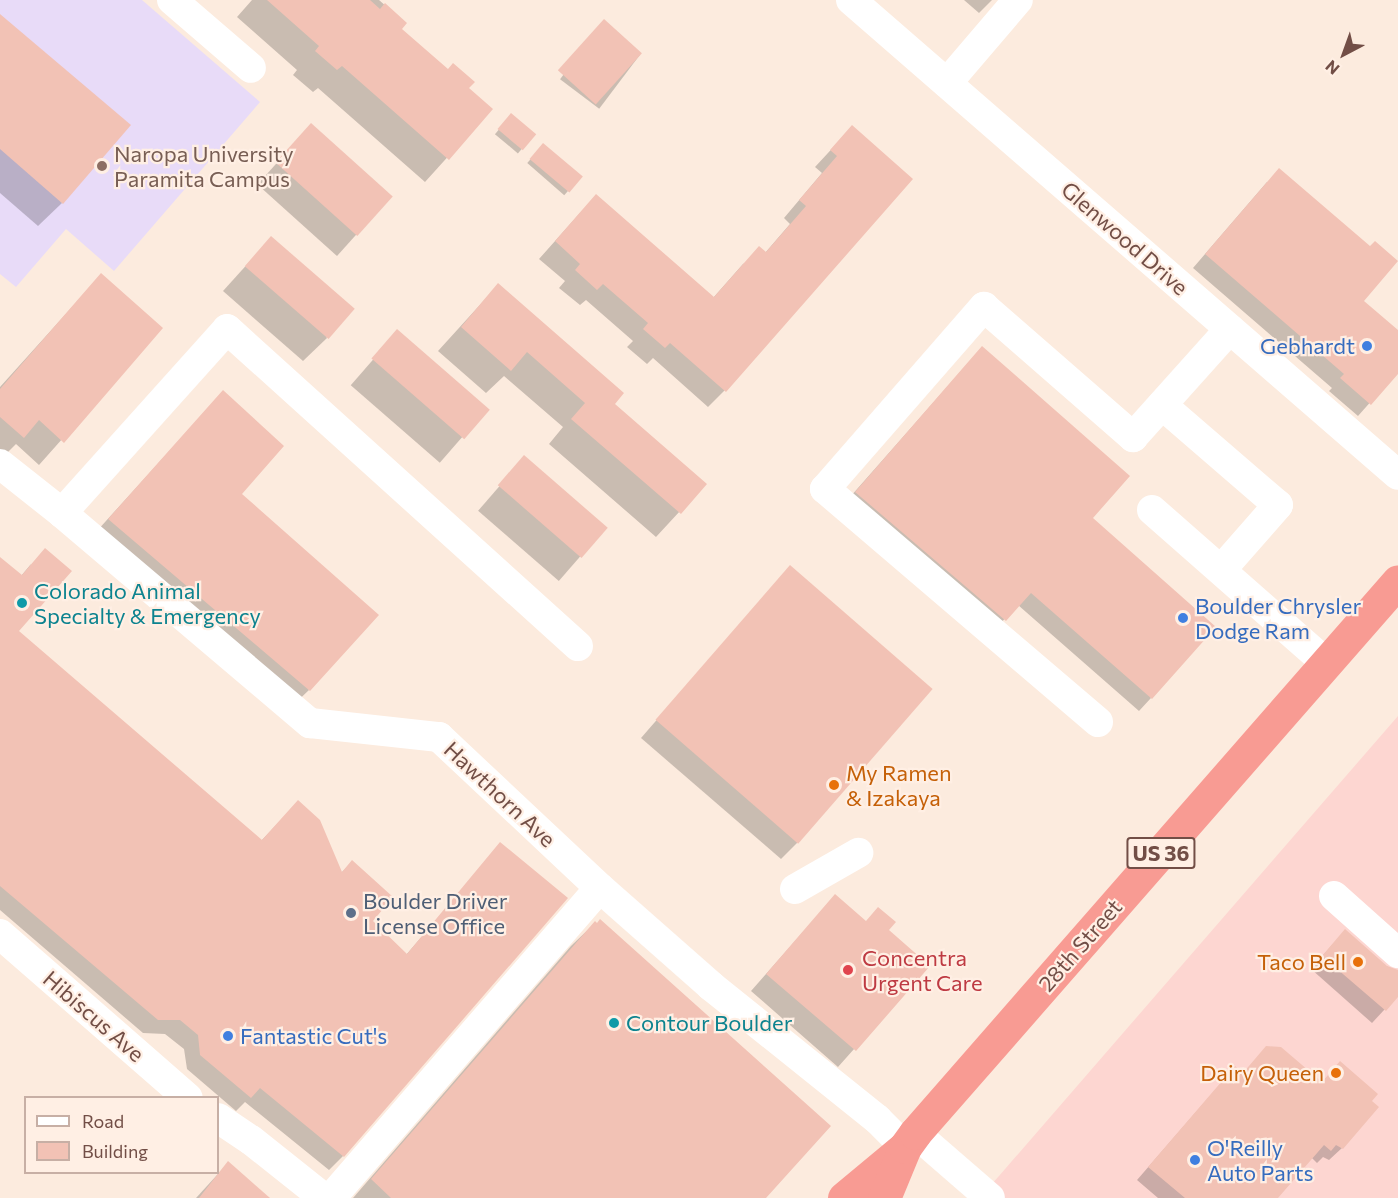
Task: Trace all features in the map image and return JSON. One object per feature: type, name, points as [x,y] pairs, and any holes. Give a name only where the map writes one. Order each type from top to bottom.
[{"type":"highway","name":"28th Street","points":[[844,1198],[910,1140],[1398,581]]},
{"type":"highway","name":"28th Street","points":[[884,1198],[910,1140]]},
{"type":"street","points":[[172,0],[251,68]]},
{"type":"street","name":"Glenwood Drive","points":[[851,0],[1398,475]]},
{"type":"street","points":[[947,83],[1018,0]]},
{"type":"street","points":[[1098,722],[825,489],[984,307],[1133,437],[1230,329]]},
{"type":"street","points":[[62,513],[227,329],[578,646]]},
{"type":"street","points":[[1162,405],[1278,506],[1221,570]]},
{"type":"street","name":"Hawthorn Ave","points":[[0,464],[62,513],[310,723],[439,736],[600,888],[829,1083],[990,1198]]},
{"type":"street","points":[[1152,510],[1326,663]]},
{"type":"street","points":[[795,889],[858,853]]},
{"type":"street","points":[[331,1198],[600,888]]},
{"type":"street","points":[[1334,896],[1398,953]]},
{"type":"street","name":"Hibiscus Ave","points":[[0,934],[186,1096]]},
{"type":"street","points":[[219,1119],[251,1140],[324,1198]]},
{"type":"shaded area","name":"Naropa University Paramita Campus","points":[[0,0],[142,0],[260,102],[114,271],[66,229],[16,287],[0,274]]},
{"type":"shaded area","points":[[1398,716],[1398,1198],[979,1198],[999,1176]]},
{"type":"building","points":[[267,0],[370,0],[380,9],[385,3],[407,23],[402,29],[448,69],[453,63],[475,82],[469,88],[493,109],[449,160],[342,66],[337,70],[315,51],[319,46]]},
{"type":"building","points":[[0,14],[131,125],[63,204],[0,149]]},
{"type":"building","points":[[604,19],[642,53],[596,104],[558,70]]},
{"type":"building","points":[[511,113],[536,134],[523,150],[498,129]]},
{"type":"building","points":[[311,123],[393,197],[357,236],[276,162]]},
{"type":"building","points":[[852,125],[913,179],[726,392],[670,343],[665,348],[643,329],[648,323],[603,284],[597,290],[575,270],[580,264],[555,241],[596,194],[714,297],[759,246],[766,252],[806,206],[799,200],[837,156],[830,150]]},
{"type":"building","points":[[543,143],[583,176],[569,193],[530,159]]},
{"type":"building","points":[[1279,168],[1370,246],[1375,241],[1398,261],[1364,301],[1398,330],[1398,374],[1371,405],[1340,378],[1344,374],[1205,254]]},
{"type":"building","points":[[271,236],[355,309],[329,339],[245,266]]},
{"type":"building","points":[[101,273],[163,328],[64,443],[39,420],[24,438],[0,417],[0,389]]},
{"type":"building","points":[[498,283],[624,393],[615,404],[707,484],[681,514],[571,419],[585,403],[527,352],[511,371],[461,327]]},
{"type":"building","points":[[397,329],[490,410],[464,439],[371,358]]},
{"type":"building","points":[[982,346],[1130,476],[1093,518],[1216,627],[1152,699],[1031,593],[1006,621],[855,492]]},
{"type":"building","points":[[223,390],[284,446],[242,494],[379,615],[310,691],[108,519]]},
{"type":"building","points":[[524,455],[608,528],[582,558],[498,485]]},
{"type":"building","points":[[45,548],[72,571],[19,631],[262,840],[298,800],[320,820],[342,872],[352,860],[393,897],[373,921],[407,954],[500,842],[568,898],[344,1157],[260,1088],[251,1098],[200,1055],[198,1035],[180,1020],[158,1020],[0,886],[0,557],[22,575]]},
{"type":"building","points":[[790,565],[933,689],[798,844],[656,720]]},
{"type":"building","name":"Concentra Urgent Care","points":[[835,894],[866,921],[878,907],[896,922],[889,930],[930,966],[856,1051],[766,974]]},
{"type":"building","name":"Contour Boulder","points":[[600,919],[831,1126],[766,1198],[391,1198],[371,1179],[595,921],[597,923]]},
{"type":"building","points":[[1345,929],[1387,966],[1398,970],[1398,997],[1386,1011],[1322,956]]},
{"type":"building","points":[[1266,1046],[1281,1047],[1322,1082],[1340,1061],[1378,1094],[1372,1101],[1379,1107],[1343,1149],[1336,1145],[1331,1151],[1324,1145],[1278,1198],[1185,1198],[1148,1167],[1235,1066],[1243,1073]]},
{"type":"building","points":[[228,1161],[270,1198],[199,1198]]},
{"type":"place","name":"Naropa University Paramita Campus","points":[[102,166]]},
{"type":"place","name":"Gebhardt","points":[[1367,346]]},
{"type":"place","name":"Colorado Animal Specialty & Emergency","points":[[22,603]]},
{"type":"place","name":"Boulder Chrysler Dodge Ram","points":[[1183,618]]},
{"type":"place","name":"My Ramen & Izakaya","points":[[834,785]]},
{"type":"place","name":"Boulder Driver License Office","points":[[351,913]]},
{"type":"place","name":"Taco Bell","points":[[1358,962]]},
{"type":"place","name":"Concentra Urgent Care","points":[[848,970]]},
{"type":"place","name":"Contour Boulder","points":[[614,1023]]},
{"type":"place","name":"Fantastic Cut's","points":[[228,1036]]},
{"type":"place","name":"Dairy Queen","points":[[1336,1073]]},
{"type":"place","name":"O'Reilly Auto Parts","points":[[1195,1160]]}]
